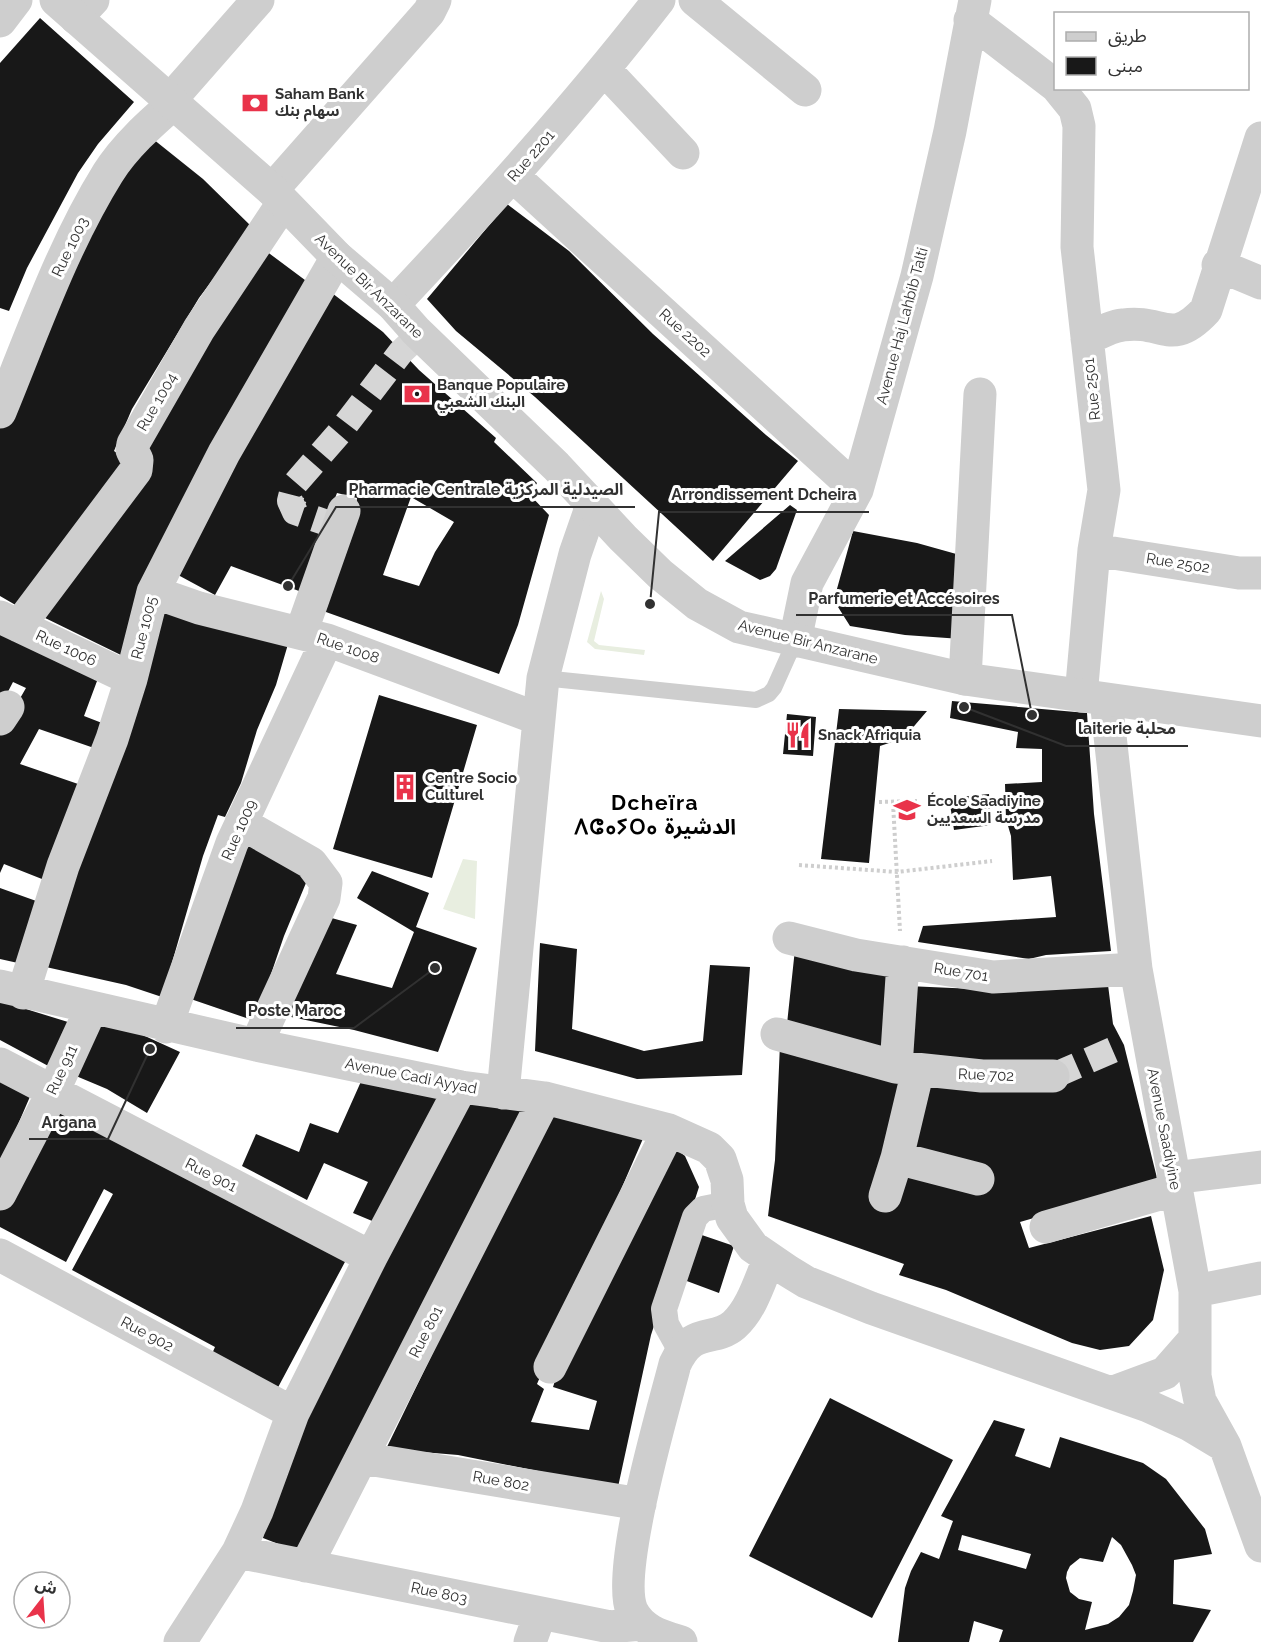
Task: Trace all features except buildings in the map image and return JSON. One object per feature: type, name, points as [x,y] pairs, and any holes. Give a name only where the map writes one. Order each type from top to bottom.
[{"type":"street","points":[[0,21],[16,0]]},
{"type":"street","name":"Rue 1003","points":[[0,412],[58,269],[108,174],[142,131],[172,101],[258,0]]},
{"type":"street","name":"Rue 1004","points":[[9,622],[136,470],[137,460],[132,450],[133,444],[278,197],[429,12],[435,0]]},
{"type":"street","name":"Rue 2201","points":[[393,305],[514,177],[605,70],[659,0]]},
{"type":"street","points":[[695,0],[805,90]]},
{"type":"street","name":"Avenue Bir Anzarane","points":[[75,6],[172,101],[278,197],[337,257],[393,305],[416,331],[556,466],[660,574],[697,604],[739,627],[965,679],[1261,721]]},
{"type":"street","name":"Rue 2501","points":[[973,10],[1054,84]]},
{"type":"street","name":"Avenue Haj Lahbib Talti","points":[[795,641],[807,583],[857,490],[917,276],[950,131],[973,10]]},
{"type":"street","points":[[605,70],[683,153]]},
{"type":"street","name":"Rue 2501","points":[[1059,90],[1075,109],[1079,126],[1077,248],[1104,490],[1094,550],[1094,698]]},
{"type":"street","points":[[1087,339],[1120,325],[1138,324],[1182,331],[1192,326],[1206,310],[1218,265],[1254,165],[1261,138]]},
{"type":"street","name":"Rue 2202","points":[[514,177],[857,490]]},
{"type":"street","name":"Rue 1005","points":[[11,990],[63,866],[112,739],[131,679],[153,592],[224,453],[337,257]]},
{"type":"street","points":[[1218,265],[1261,283]]},
{"type":"street","points":[[965,679],[980,394]]},
{"type":"street","points":[[503,1093],[543,678],[575,554],[592,505]]},
{"type":"street","name":"Rue 1009","points":[[166,1027],[222,868],[314,636],[344,510]]},
{"type":"street","name":"Rue 2502","points":[[1094,550],[1239,573],[1261,573]]},
{"type":"street","name":"Rue 1008","points":[[153,592],[199,608],[314,636],[539,719]]},
{"type":"street","name":"Rue 1006","points":[[9,622],[131,679]]},
{"type":"street","name":"Avenue Saadiyine","points":[[1094,698],[1110,717],[1136,969],[1135,1042],[1175,1184],[1195,1291],[1195,1376],[1200,1401],[1255,1507],[1261,1546]]},
{"type":"street","points":[[241,823],[311,862],[326,883],[324,898],[256,1045]]},
{"type":"street","name":"Rue 701","points":[[789,938],[856,955],[902,951],[993,977],[1136,969]]},
{"type":"street","points":[[885,1196],[897,1158],[907,1069],[902,951]]},
{"type":"street","name":"Avenue Cadi Ayyad","points":[[11,990],[166,1027],[461,1087],[545,1098],[669,1130],[709,1148],[720,1159],[727,1180],[728,1204],[732,1218],[761,1253]]},
{"type":"street","name":"Rue 911","points":[[0,1194],[52,1094],[91,1009]]},
{"type":"street","name":"Rue 702","points":[[777,1034],[907,1069],[982,1076],[1053,1076]]},
{"type":"street","name":"Rue 901","points":[[0,1064],[52,1094],[371,1257]]},
{"type":"street","points":[[180,1642],[238,1552],[257,1511],[294,1413],[371,1257],[461,1087]]},
{"type":"street","name":"Rue 801","points":[[306,1566],[545,1098]]},
{"type":"street","points":[[550,1367],[669,1130]]},
{"type":"street","points":[[897,1158],[978,1179]]},
{"type":"street","points":[[1046,1227],[1175,1184],[1261,1167]]},
{"type":"street","points":[[681,1351],[664,1317],[669,1289],[695,1217],[703,1209],[728,1204]]},
{"type":"street","points":[[681,1642],[646,1632],[632,1611],[628,1570],[640,1504],[675,1364],[681,1351],[702,1336],[733,1327],[749,1304],[761,1253],[806,1282],[871,1308],[1166,1414],[1225,1446]]},
{"type":"street","name":"Rue 902","points":[[0,1255],[294,1413]]},
{"type":"street","points":[[1195,1291],[1261,1278]]},
{"type":"street","points":[[1111,1393],[1165,1373],[1194,1340]]},
{"type":"street","name":"Rue 802","points":[[362,1458],[640,1504]]},
{"type":"street","name":"Rue 803","points":[[238,1552],[306,1566],[535,1628],[610,1627],[646,1632]]},
{"type":"lane","points":[[543,678],[756,700],[769,694],[774,688],[795,641]]},
{"type":"path","points":[[879,802],[917,801]]},
{"type":"path","points":[[893,802],[902,951]]},
{"type":"path","points":[[799,865],[897,872],[992,861]]},
{"type":"shaded area","points":[[601,591],[604,599],[594,641],[599,645],[645,650],[644,655],[595,649],[587,642]]},
{"type":"shaded area","points":[[463,859],[477,861],[475,919],[443,909]]},
{"type":"tunnel","points":[[339,527],[295,512],[290,501],[294,485],[340,432],[401,352],[420,334]]},
{"type":"tunnel","points":[[1053,1076],[1124,1045]]},
{"type":"place","name":"Saham Bank سهام بنك","points":[[255,103]]},
{"type":"place","name":"Banque Populaire البنك الشعبي","points":[[417,394]]},
{"type":"place","name":"Pharmacie Centrale الصيدلية المركزية","points":[[288,586]]},
{"type":"place","name":"Arrondissement Dcheira","points":[[650,604]]},
{"type":"place","name":"laiterie محلبة","points":[[964,707]]},
{"type":"place","name":"Parfumerie et Accésoires","points":[[1032,715]]},
{"type":"place","name":"Snack Afriquia","points":[[798,735]]},
{"type":"place","name":"Centre Socio Culturel","points":[[405,787]]},
{"type":"place","name":"École Saadiyine مدرسة السعديين","points":[[907,810]]},
{"type":"place","name":"Poste Maroc","points":[[435,968]]},
{"type":"place","name":"Argana","points":[[150,1049]]},
{"type":"district","name":"Dcheïra ⴷⵛⴰⵢⵔⴰ الدشيرة","points":[[655,814]]}]
